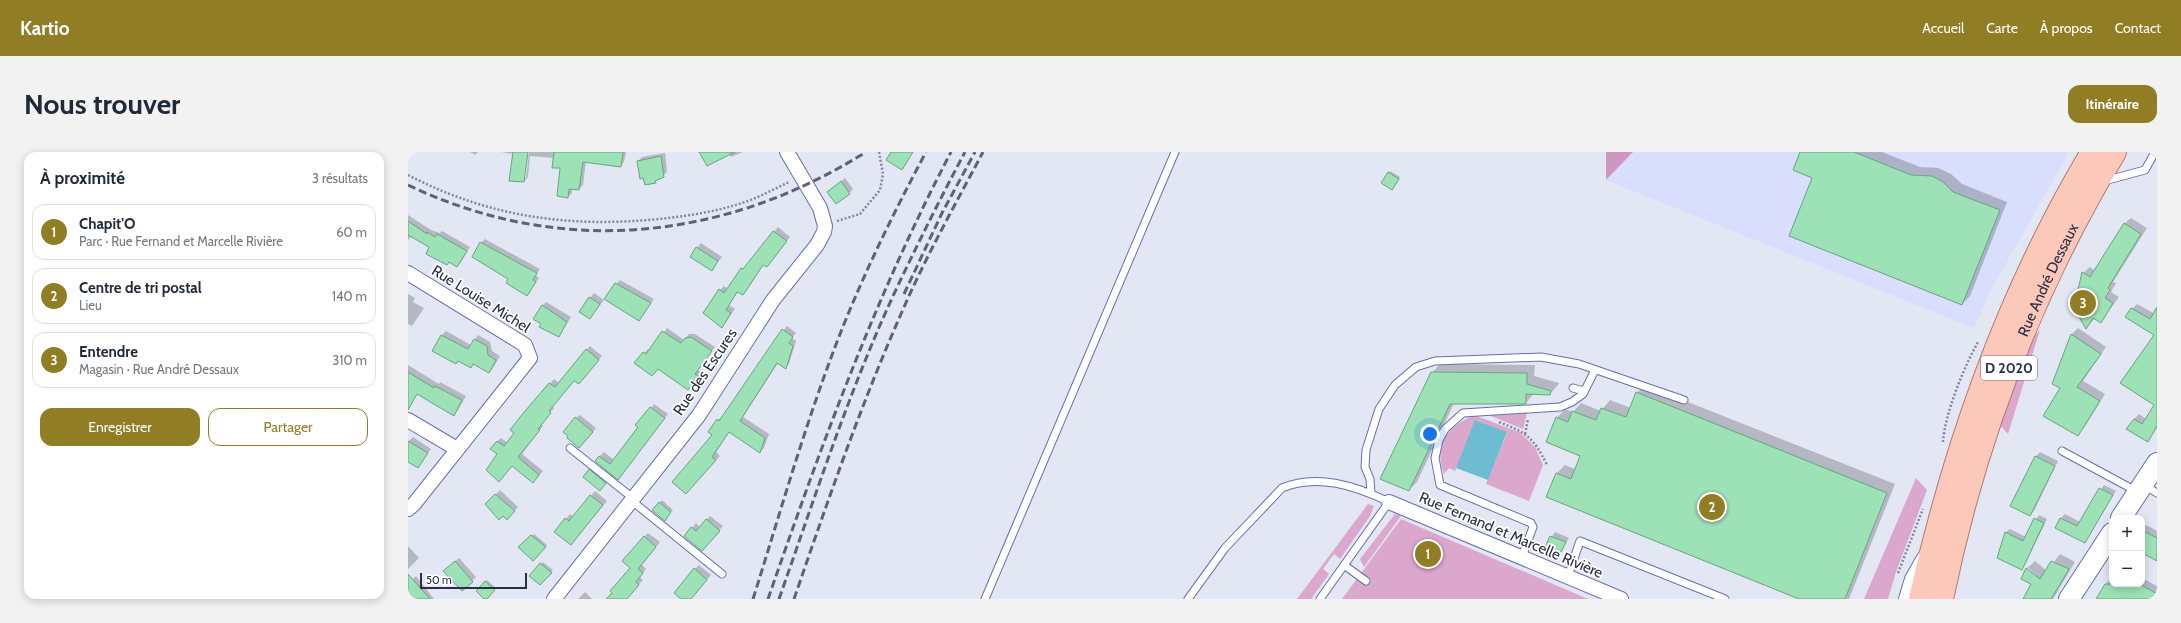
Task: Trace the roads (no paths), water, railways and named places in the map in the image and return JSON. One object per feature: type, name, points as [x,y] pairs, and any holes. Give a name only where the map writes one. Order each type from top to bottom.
[{"type":"main road","name":"Rue André Dessaux","points":[[1920,599],[1932,545],[1970,418],[2030,268],[2092,152]]},
{"type":"main road","name":"Rue André Dessaux","points":[[1942,599],[1964,504],[1982,446],[2018,343],[2064,243],[2096,183],[2115,152]]},
{"type":"main road","points":[[2124,515],[2146,490],[2157,463]]},
{"type":"main road","points":[[2069,599],[2109,538]]},
{"type":"street","name":"Rue des Escures","points":[[554,599],[699,415],[773,300],[817,245],[824,232],[824,221],[820,208],[787,152]]},
{"type":"street","name":"Rue Louise Michel","points":[[408,273],[525,345],[530,358],[456,449]]},
{"type":"street","points":[[408,420],[456,449],[408,509]]},
{"type":"street","name":"Rue Fernand et Marcelle Rivière","points":[[1389,502],[1621,599]]},
{"type":"street","points":[[1906,599],[1912,579],[1932,545]]},
{"type":"lane","points":[[985,599],[1175,152]]},
{"type":"lane","points":[[2096,183],[2145,170],[2155,152]]},
{"type":"lane","points":[[1371,493],[1370,478],[1365,467],[1366,450],[1372,427],[1379,409],[1395,386],[1416,367],[1435,361],[1541,357],[1579,364],[1684,400]]},
{"type":"lane","points":[[1522,557],[1532,533],[1533,527],[1531,524],[1440,485],[1435,458],[1439,440],[1451,422],[1463,413],[1471,411],[1530,410],[1560,407],[1579,398],[1595,370]]},
{"type":"lane","points":[[1573,388],[1584,390]]},
{"type":"lane","points":[[570,448],[722,574]]},
{"type":"lane","points":[[2062,451],[2146,490]]},
{"type":"lane","points":[[1188,599],[1225,548],[1282,488],[1294,483],[1344,483],[1371,493],[1389,502],[1320,599]]},
{"type":"lane","points":[[1568,576],[1580,541],[1725,599]]},
{"type":"lane","points":[[1344,565],[1366,582]]},
{"type":"water","points":[[1475,420],[1507,432],[1488,480],[1456,468]]},
{"type":"railway","points":[[408,185],[466,208],[524,223],[583,230],[641,229],[699,221],[756,205],[812,182],[866,152]]},
{"type":"railway","points":[[753,599],[807,426],[844,324],[883,237],[926,152]]},
{"type":"railway","points":[[768,599],[808,485],[851,372],[898,261],[951,152]]},
{"type":"railway","points":[[779,599],[861,370],[910,259],[965,152]]},
{"type":"railway","points":[[904,294],[942,213],[975,152]]},
{"type":"railway","points":[[794,599],[844,455],[886,349],[910,293],[940,232],[983,152]]},
{"type":"place","name":"Entendre","points":[[2083,303]]},
{"type":"place","name":"Centre de tri postal","points":[[1712,507]]},
{"type":"place","name":"Chapit'O","points":[[1428,554]]}]
